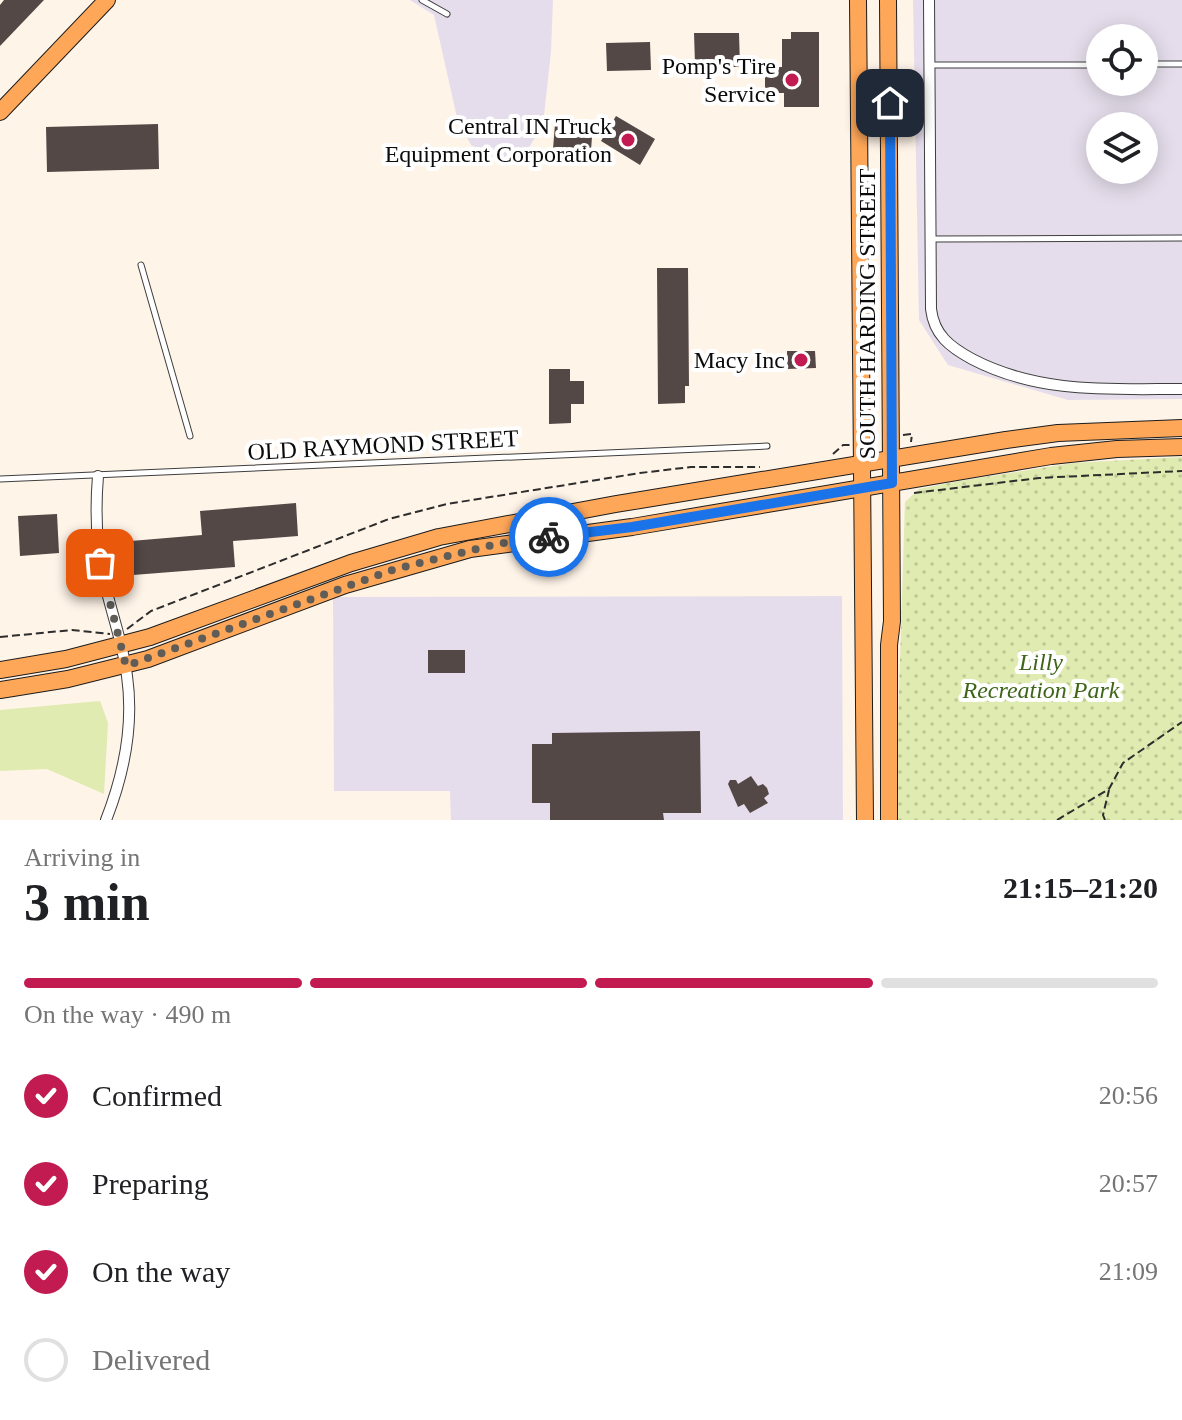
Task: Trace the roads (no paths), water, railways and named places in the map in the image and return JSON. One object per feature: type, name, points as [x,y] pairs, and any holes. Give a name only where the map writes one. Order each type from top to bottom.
[{"type":"main road","points":[[0,112],[107,0]]},
{"type":"main road","name":"SOUTH HARDING STREET","points":[[858,0],[865,820]]},
{"type":"main road","name":"SOUTH HARDING STREET","points":[[888,0],[892,483],[889,820]]},
{"type":"main road","points":[[860,126],[890,125]]},
{"type":"main road","points":[[0,670],[123,656],[351,563],[439,537],[1058,433],[1182,428]]},
{"type":"main road","points":[[0,690],[42,684],[370,577],[470,549],[632,527],[1083,452],[1182,447]]},
{"type":"main road","points":[[865,701],[889,704]]},
{"type":"street","points":[[929,0],[933,322],[944,340],[997,371],[1041,385],[1087,389],[1182,389]]},
{"type":"street","points":[[98,476],[98,549],[123,656],[130,705],[128,741],[121,777],[106,820]]},
{"type":"lane","points":[[422,0],[447,14]]},
{"type":"lane","points":[[1158,64],[1182,64]]},
{"type":"lane","points":[[930,65],[1086,65]]},
{"type":"lane","points":[[931,239],[1182,238]]},
{"type":"lane","points":[[141,265],[190,436]]},
{"type":"lane","name":"OLD RAYMOND STREET","points":[[0,479],[767,446]]},
{"type":"place","name":"Pomp's Tire Service","points":[[792,80]]},
{"type":"place","name":"Central IN Truck Equipment Corporation","points":[[628,140]]},
{"type":"place","name":"Macy Inc","points":[[801,360]]},
{"type":"park label","name":"Lilly Recreation Park","points":[[1041,676]]}]
